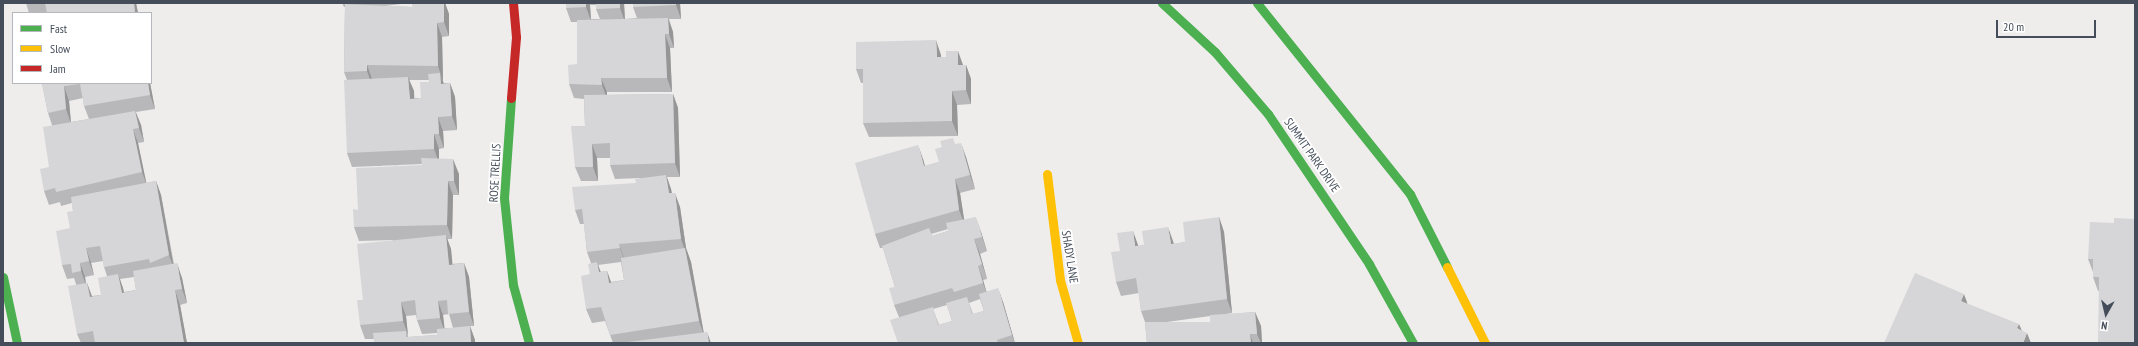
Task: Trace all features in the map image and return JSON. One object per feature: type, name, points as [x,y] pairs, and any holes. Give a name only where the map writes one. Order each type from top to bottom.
[{"type":"street","name":"ROSE TRELLIS","points":[[513,3],[516,37],[504,198],[513,284],[529,343]]},
{"type":"street","name":"SUMMIT PARK DRIVE","points":[[1162,3],[1215,52],[1268,114],[1361,251],[1413,343]]},
{"type":"street","points":[[1257,3],[1410,194],[1485,343]]},
{"type":"street","name":"SHADY LANE","points":[[1047,174],[1060,280],[1078,343]]},
{"type":"street","points":[[3,277],[17,343]]},
{"type":"building","points":[[45,3],[134,3],[135,12],[47,12]]},
{"type":"building","points":[[412,3],[444,3],[444,22],[437,23],[438,66],[367,65],[367,71],[344,72],[345,4],[412,7]]},
{"type":"building","points":[[566,3],[586,3],[586,7],[566,8]]},
{"type":"building","points":[[596,3],[620,3],[620,8],[596,9]]},
{"type":"building","points":[[633,3],[676,3],[676,5],[633,7]]},
{"type":"building","points":[[668,18],[669,34],[665,34],[667,78],[601,78],[602,85],[569,84],[568,65],[577,64],[577,20]]},
{"type":"building","points":[[936,40],[937,57],[946,57],[946,51],[958,51],[958,65],[966,65],[966,90],[952,91],[952,121],[863,123],[863,69],[856,69],[856,42]]},
{"type":"building","points":[[440,73],[441,84],[450,83],[452,116],[438,117],[439,134],[434,134],[434,149],[347,153],[344,80],[408,77],[410,99],[421,98],[420,82],[429,82],[428,74]]},
{"type":"building","points":[[42,84],[80,84],[64,86],[66,109],[48,113]]},
{"type":"building","points":[[80,84],[148,84],[150,95],[84,106]]},
{"type":"building","points":[[673,94],[675,163],[610,165],[610,143],[592,144],[593,167],[575,167],[571,126],[585,126],[584,95]]},
{"type":"building","points":[[135,111],[139,128],[133,129],[142,172],[56,192],[55,188],[44,191],[40,169],[49,167],[43,127]]},
{"type":"building","points":[[953,138],[955,144],[961,143],[970,175],[955,179],[959,210],[875,234],[855,163],[918,145],[924,166],[939,162],[935,149],[942,147],[940,141]]},
{"type":"building","points":[[421,158],[453,159],[454,181],[448,181],[447,225],[354,227],[353,209],[358,210],[356,168],[422,165]]},
{"type":"building","points":[[666,175],[669,193],[675,193],[681,239],[619,244],[620,248],[587,252],[582,209],[575,210],[572,187],[636,183],[635,179]]},
{"type":"building","points":[[156,181],[169,255],[150,263],[149,259],[104,267],[100,246],[86,248],[89,261],[80,263],[81,271],[72,273],[71,264],[62,265],[56,231],[70,228],[67,212],[73,211],[71,197]]},
{"type":"building","points":[[976,217],[982,237],[974,239],[982,264],[978,266],[983,283],[954,292],[952,288],[894,305],[889,288],[895,287],[882,246],[929,228],[932,236],[948,231],[946,223]]},
{"type":"building","points":[[1219,217],[1227,299],[1141,311],[1136,278],[1116,282],[1111,252],[1120,251],[1117,233],[1133,231],[1135,246],[1144,245],[1142,231],[1168,227],[1171,244],[1185,242],[1183,222]]},
{"type":"building","points":[[2114,218],[2135,219],[2135,343],[2098,343],[2099,277],[2093,277],[2093,259],[2088,259],[2090,222],[2114,223]]},
{"type":"building","points":[[446,235],[449,265],[464,263],[469,312],[448,314],[447,300],[438,301],[440,318],[417,320],[415,300],[401,302],[403,321],[360,325],[357,300],[363,300],[357,244]]},
{"type":"building","points":[[685,248],[699,321],[610,335],[601,307],[586,309],[581,276],[590,274],[588,264],[597,262],[599,272],[607,271],[609,283],[624,280],[621,258]]},
{"type":"building","points":[[177,263],[182,289],[175,290],[184,343],[95,343],[93,331],[77,334],[68,286],[87,283],[90,297],[101,295],[98,278],[118,274],[122,293],[136,290],[133,271]]},
{"type":"building","points":[[1915,273],[1964,294],[1961,301],[2019,324],[2017,328],[2027,333],[2023,343],[1884,343]]},
{"type":"building","points":[[998,288],[1012,335],[997,340],[998,343],[898,343],[890,320],[933,307],[938,325],[952,321],[946,303],[967,297],[972,314],[984,311],[979,294]]},
{"type":"building","points":[[1255,312],[1257,334],[1250,334],[1251,343],[1147,343],[1145,322],[1210,322],[1210,315]]},
{"type":"building","points":[[470,326],[471,343],[374,343],[373,333],[406,331],[406,337],[437,335],[437,329]]},
{"type":"building","points":[[707,332],[709,343],[620,343]]},
{"type":"traffic: fast","points":[[1162,3],[1215,52],[1268,114],[1369,264],[1413,343]]},
{"type":"traffic: fast","points":[[1257,3],[1410,194],[1447,267]]},
{"type":"traffic: fast","points":[[511,98],[504,198],[513,285],[529,343]]},
{"type":"traffic: fast","points":[[3,277],[17,343]]},
{"type":"traffic: slow","points":[[1047,174],[1060,280],[1078,343]]},
{"type":"traffic: slow","points":[[1447,267],[1485,343]]},
{"type":"traffic: jam","points":[[511,98],[516,37],[513,3]]}]
